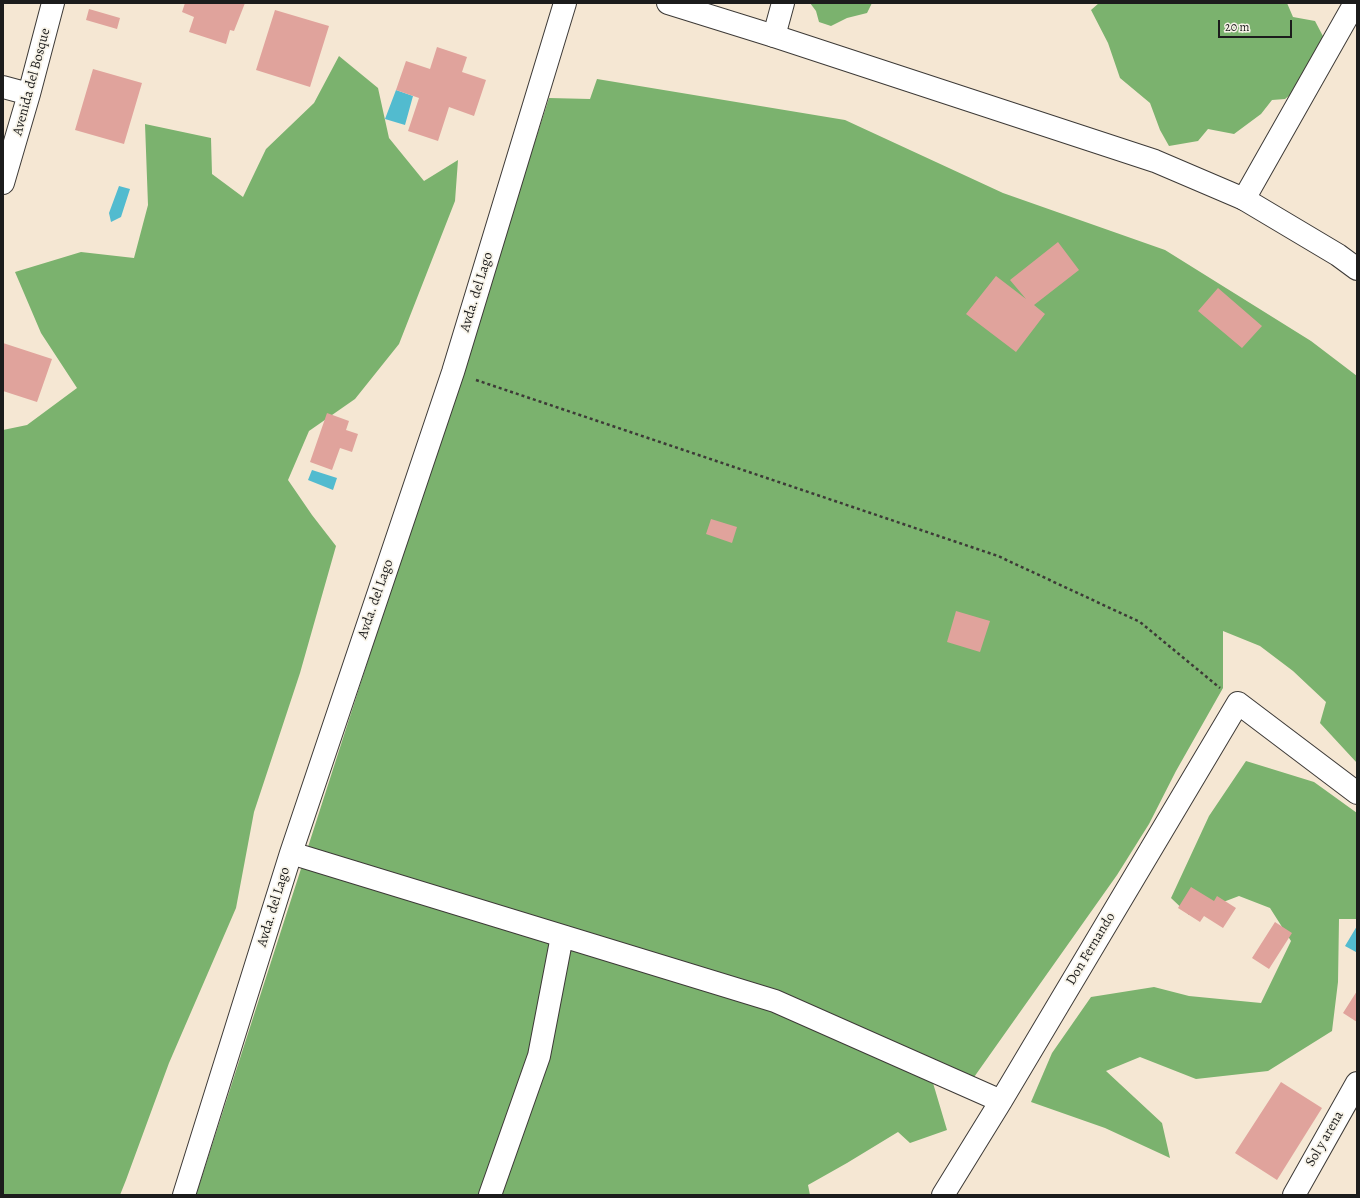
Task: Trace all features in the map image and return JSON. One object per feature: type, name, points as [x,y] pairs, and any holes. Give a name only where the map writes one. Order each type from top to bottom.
[{"type":"street","name":"Avenida del Bosque","points":[[3,183],[30,94],[53,3]]},
{"type":"street","name":"Avda. del Lago","points":[[184,1195],[291,853],[453,372],[565,3]]},
{"type":"street","points":[[668,3],[774,36],[1155,162],[1244,200],[1338,255],[1357,269]]},
{"type":"street","points":[[774,36],[783,3]]},
{"type":"street","points":[[1244,200],[1355,3]]},
{"type":"street","points":[[3,87],[30,94]]},
{"type":"street","points":[[1238,703],[1357,793]]},
{"type":"street","name":"Don Fernando","points":[[943,1195],[1001,1101],[1238,703]]},
{"type":"street","points":[[291,853],[775,1001],[1001,1101]]},
{"type":"street","points":[[490,1195],[539,1056],[562,936]]},
{"type":"street","name":"Sol y arena","points":[[1294,1195],[1357,1083]]},
{"type":"path","points":[[453,372],[998,556],[1140,622],[1238,703]]},
{"type":"green space","points":[[810,3],[872,3],[867,13],[847,18],[831,26],[819,22],[816,11]]},
{"type":"green space","points":[[1099,3],[1287,3],[1293,17],[1315,21],[1325,40],[1301,86],[1285,99],[1272,100],[1261,114],[1234,134],[1208,129],[1198,141],[1169,146],[1160,130],[1150,103],[1120,78],[1108,43],[1091,10]]},
{"type":"green space","points":[[339,56],[378,88],[389,138],[424,181],[458,160],[455,201],[399,344],[355,399],[309,431],[288,480],[336,546],[300,673],[254,812],[236,908],[169,1063],[120,1195],[3,1195],[3,430],[27,425],[77,388],[41,333],[15,272],[81,252],[134,258],[148,205],[145,124],[211,138],[212,174],[243,197],[266,149],[314,103]]},
{"type":"green space","points":[[597,79],[845,120],[1003,193],[1165,250],[1311,341],[1357,376],[1357,763],[1320,723],[1326,702],[1293,671],[1260,646],[1223,631],[1223,688],[1176,771],[1149,824],[1117,875],[972,1080],[933,1083],[947,1130],[910,1143],[898,1132],[808,1185],[810,1195],[196,1195],[549,98],[590,99]]},
{"type":"green space","points":[[1246,761],[1314,782],[1357,813],[1357,919],[1339,919],[1338,982],[1332,1031],[1268,1071],[1196,1079],[1140,1057],[1106,1071],[1162,1123],[1170,1158],[1105,1128],[1031,1102],[1052,1053],[1091,997],[1154,987],[1189,996],[1261,1003],[1291,941],[1270,908],[1239,896],[1189,915],[1171,898],[1209,816]]},
{"type":"water","points":[[396,90],[413,96],[405,125],[385,119]]},
{"type":"water","points":[[119,186],[130,189],[121,217],[111,222],[109,213]]},
{"type":"water","points":[[312,470],[337,478],[333,490],[308,480]]},
{"type":"water","points":[[1357,926],[1357,950],[1356,952],[1345,946]]},
{"type":"building","points":[[185,3],[245,3],[234,31],[230,30],[226,44],[189,32],[194,17],[182,12]]},
{"type":"building","points":[[89,9],[120,18],[117,29],[86,20]]},
{"type":"building","points":[[275,10],[329,26],[310,87],[256,70]]},
{"type":"building","points":[[437,47],[467,57],[462,72],[486,80],[474,116],[449,107],[438,141],[408,131],[419,98],[396,90],[406,61],[430,69]]},
{"type":"building","points":[[93,69],[142,83],[124,144],[75,130]]},
{"type":"building","points":[[1058,242],[1079,270],[1034,305],[1045,314],[1016,352],[966,314],[996,276],[1026,299],[1010,280]]},
{"type":"building","points":[[1218,288],[1262,326],[1242,348],[1198,311]]},
{"type":"building","points":[[3,343],[52,359],[37,402],[3,391]]},
{"type":"building","points":[[327,413],[349,421],[346,430],[358,434],[352,452],[340,448],[332,470],[310,462]]},
{"type":"building","points":[[711,519],[737,527],[732,543],[706,534]]},
{"type":"building","points":[[956,611],[990,621],[980,652],[947,642]]},
{"type":"building","points":[[1191,887],[1214,901],[1217,896],[1236,908],[1223,928],[1204,916],[1200,922],[1178,908]]},
{"type":"building","points":[[1275,922],[1292,933],[1269,969],[1252,958]]},
{"type":"building","points":[[1357,991],[1357,1022],[1343,1013]]},
{"type":"building","points":[[1281,1082],[1322,1108],[1277,1180],[1235,1153]]}]
